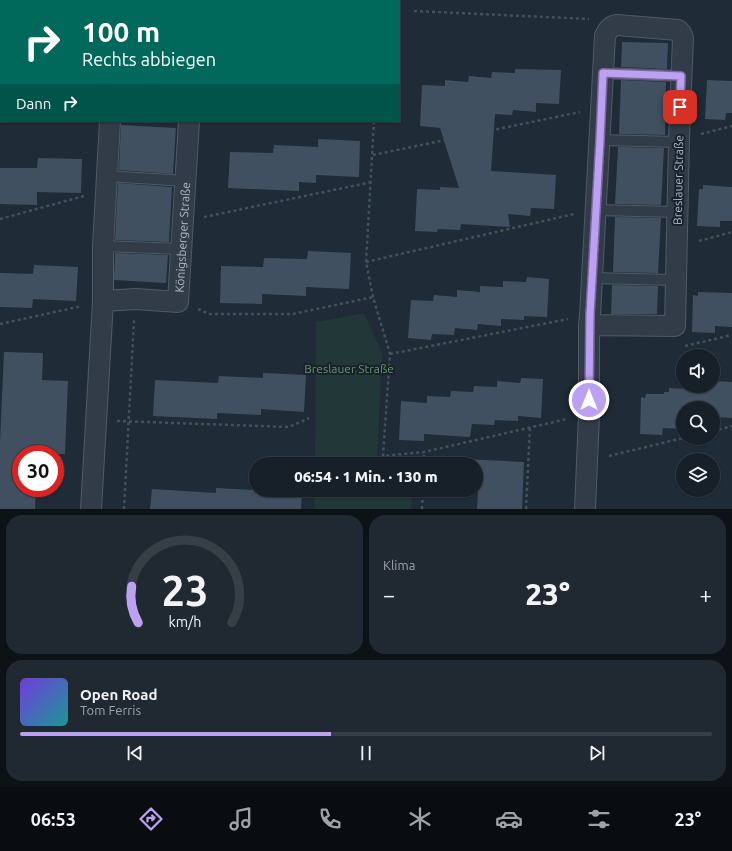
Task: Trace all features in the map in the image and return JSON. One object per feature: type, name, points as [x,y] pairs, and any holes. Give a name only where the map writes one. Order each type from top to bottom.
[{"type":"street","points":[[585,509],[589,414],[590,320],[605,36],[612,26]]},
{"type":"street","name":"Breslauer Straße","points":[[612,26],[633,26],[678,30],[682,33],[675,326]]},
{"type":"street","points":[[91,509],[103,301],[110,122]]},
{"type":"street","name":"Königsberger Straße","points":[[103,301],[136,299],[178,302],[180,249],[189,122]]},
{"type":"street","points":[[590,320],[675,326]]},
{"type":"lane","points":[[603,73],[681,76]]},
{"type":"lane","points":[[600,140],[679,140]]},
{"type":"lane","points":[[107,183],[185,181]]},
{"type":"lane","points":[[596,210],[677,212]]},
{"type":"lane","points":[[104,246],[180,249]]},
{"type":"lane","points":[[592,278],[676,280]]},
{"type":"path","points":[[414,11],[588,19],[612,26]]},
{"type":"path","points":[[373,155],[568,114],[601,110]]},
{"type":"path","points":[[374,122],[372,182],[366,262],[373,297],[390,354],[383,456],[424,452],[589,414]]},
{"type":"path","points":[[679,140],[732,126]]},
{"type":"path","points":[[183,221],[372,182]]},
{"type":"path","points":[[0,219],[107,183]]},
{"type":"path","points":[[366,262],[596,210]]},
{"type":"path","points":[[677,247],[732,232]]},
{"type":"path","points":[[178,302],[210,314],[293,314],[373,297]]},
{"type":"path","points":[[124,509],[136,299]]},
{"type":"path","points":[[0,324],[103,301]]},
{"type":"path","points":[[390,354],[590,320]]},
{"type":"path","points":[[675,326],[677,348],[732,335]]},
{"type":"path","points":[[95,421],[289,427],[309,418]]},
{"type":"path","points":[[720,429],[732,426]]},
{"type":"path","points":[[526,509],[530,427]]},
{"type":"path","points":[[587,462],[676,440]]},
{"type":"path","points":[[424,452],[424,457]]},
{"type":"path","points":[[422,509],[423,497]]},
{"type":"green space","name":"Breslauer Straße","points":[[364,313],[382,353],[377,457],[315,457],[316,322]]},
{"type":"green space","points":[[315,497],[412,497],[411,509],[315,509]]},
{"type":"building","points":[[622,42],[668,43],[667,69],[621,67]]},
{"type":"building","points":[[515,69],[561,70],[559,104],[536,103],[536,112],[513,110],[512,115],[495,114],[491,171],[556,175],[554,209],[531,208],[530,216],[508,214],[510,227],[461,224],[460,230],[438,229],[437,232],[415,231],[417,189],[440,190],[440,187],[459,188],[440,128],[420,126],[422,85],[445,86],[445,80],[468,82],[469,76],[491,78],[492,72],[515,73]]},
{"type":"building","points":[[621,80],[666,82],[665,135],[619,134]]},
{"type":"building","points":[[707,80],[732,81],[732,113],[726,113],[725,120],[705,119]]},
{"type":"building","points":[[121,125],[176,128],[173,174],[119,170]]},
{"type":"building","points":[[318,139],[360,141],[359,177],[316,175],[316,183],[299,182],[299,191],[228,188],[230,152],[273,153],[274,145],[318,147]]},
{"type":"building","points":[[618,147],[664,148],[661,205],[615,204]]},
{"type":"building","points":[[38,158],[82,159],[81,193],[37,192],[37,205],[0,204],[0,168],[37,168]]},
{"type":"building","points":[[118,183],[172,187],[169,242],[115,240]]},
{"type":"building","points":[[703,185],[732,187],[732,221],[720,221],[720,227],[697,226],[699,189],[703,189]]},
{"type":"building","points":[[615,217],[661,218],[658,273],[613,272]]},
{"type":"building","points":[[308,251],[351,253],[349,289],[306,287],[306,296],[262,294],[262,304],[220,303],[221,266],[263,267],[264,258],[307,259]]},
{"type":"building","points":[[115,253],[168,255],[166,283],[114,280]]},
{"type":"building","points":[[34,265],[78,267],[76,301],[33,299],[32,308],[0,307],[0,273],[33,274]]},
{"type":"building","points":[[527,277],[549,279],[547,317],[524,316],[524,320],[501,319],[501,326],[478,324],[477,330],[455,328],[454,335],[432,334],[431,340],[408,338],[411,300],[433,301],[434,295],[457,297],[457,290],[480,292],[480,286],[503,287],[503,281],[526,282]]},
{"type":"building","points":[[612,285],[658,286],[657,314],[611,314]]},
{"type":"building","points":[[698,292],[732,293],[732,327],[715,326],[715,333],[692,332],[693,295],[698,296]]},
{"type":"building","points":[[4,352],[43,353],[42,380],[68,381],[65,454],[64,445],[12,445],[12,497],[36,497],[35,509],[0,509],[0,442]]},
{"type":"building","points":[[263,373],[306,375],[304,412],[261,409],[261,415],[217,413],[217,419],[153,416],[155,380],[218,383],[219,376],[263,378]]},
{"type":"building","points":[[521,378],[543,379],[541,418],[518,416],[518,421],[495,420],[494,425],[472,424],[470,437],[424,434],[424,441],[399,440],[401,401],[427,403],[427,396],[450,397],[451,391],[473,392],[474,386],[497,387],[497,381],[520,383]]},
{"type":"building","points":[[720,381],[732,382],[732,418],[720,417],[720,401],[676,401],[676,429],[663,428],[662,435],[640,434],[641,397],[645,398],[646,394],[664,394],[664,392],[669,392],[669,388],[676,388],[676,393],[720,393]]},
{"type":"building","points":[[483,460],[524,462],[522,509],[477,509],[478,497],[483,497]]},
{"type":"building","points":[[216,488],[249,490],[249,497],[302,497],[301,509],[150,509],[152,489],[216,493]]},
{"type":"route","points":[[589,400],[590,315],[603,73],[681,76],[680,107]]}]
